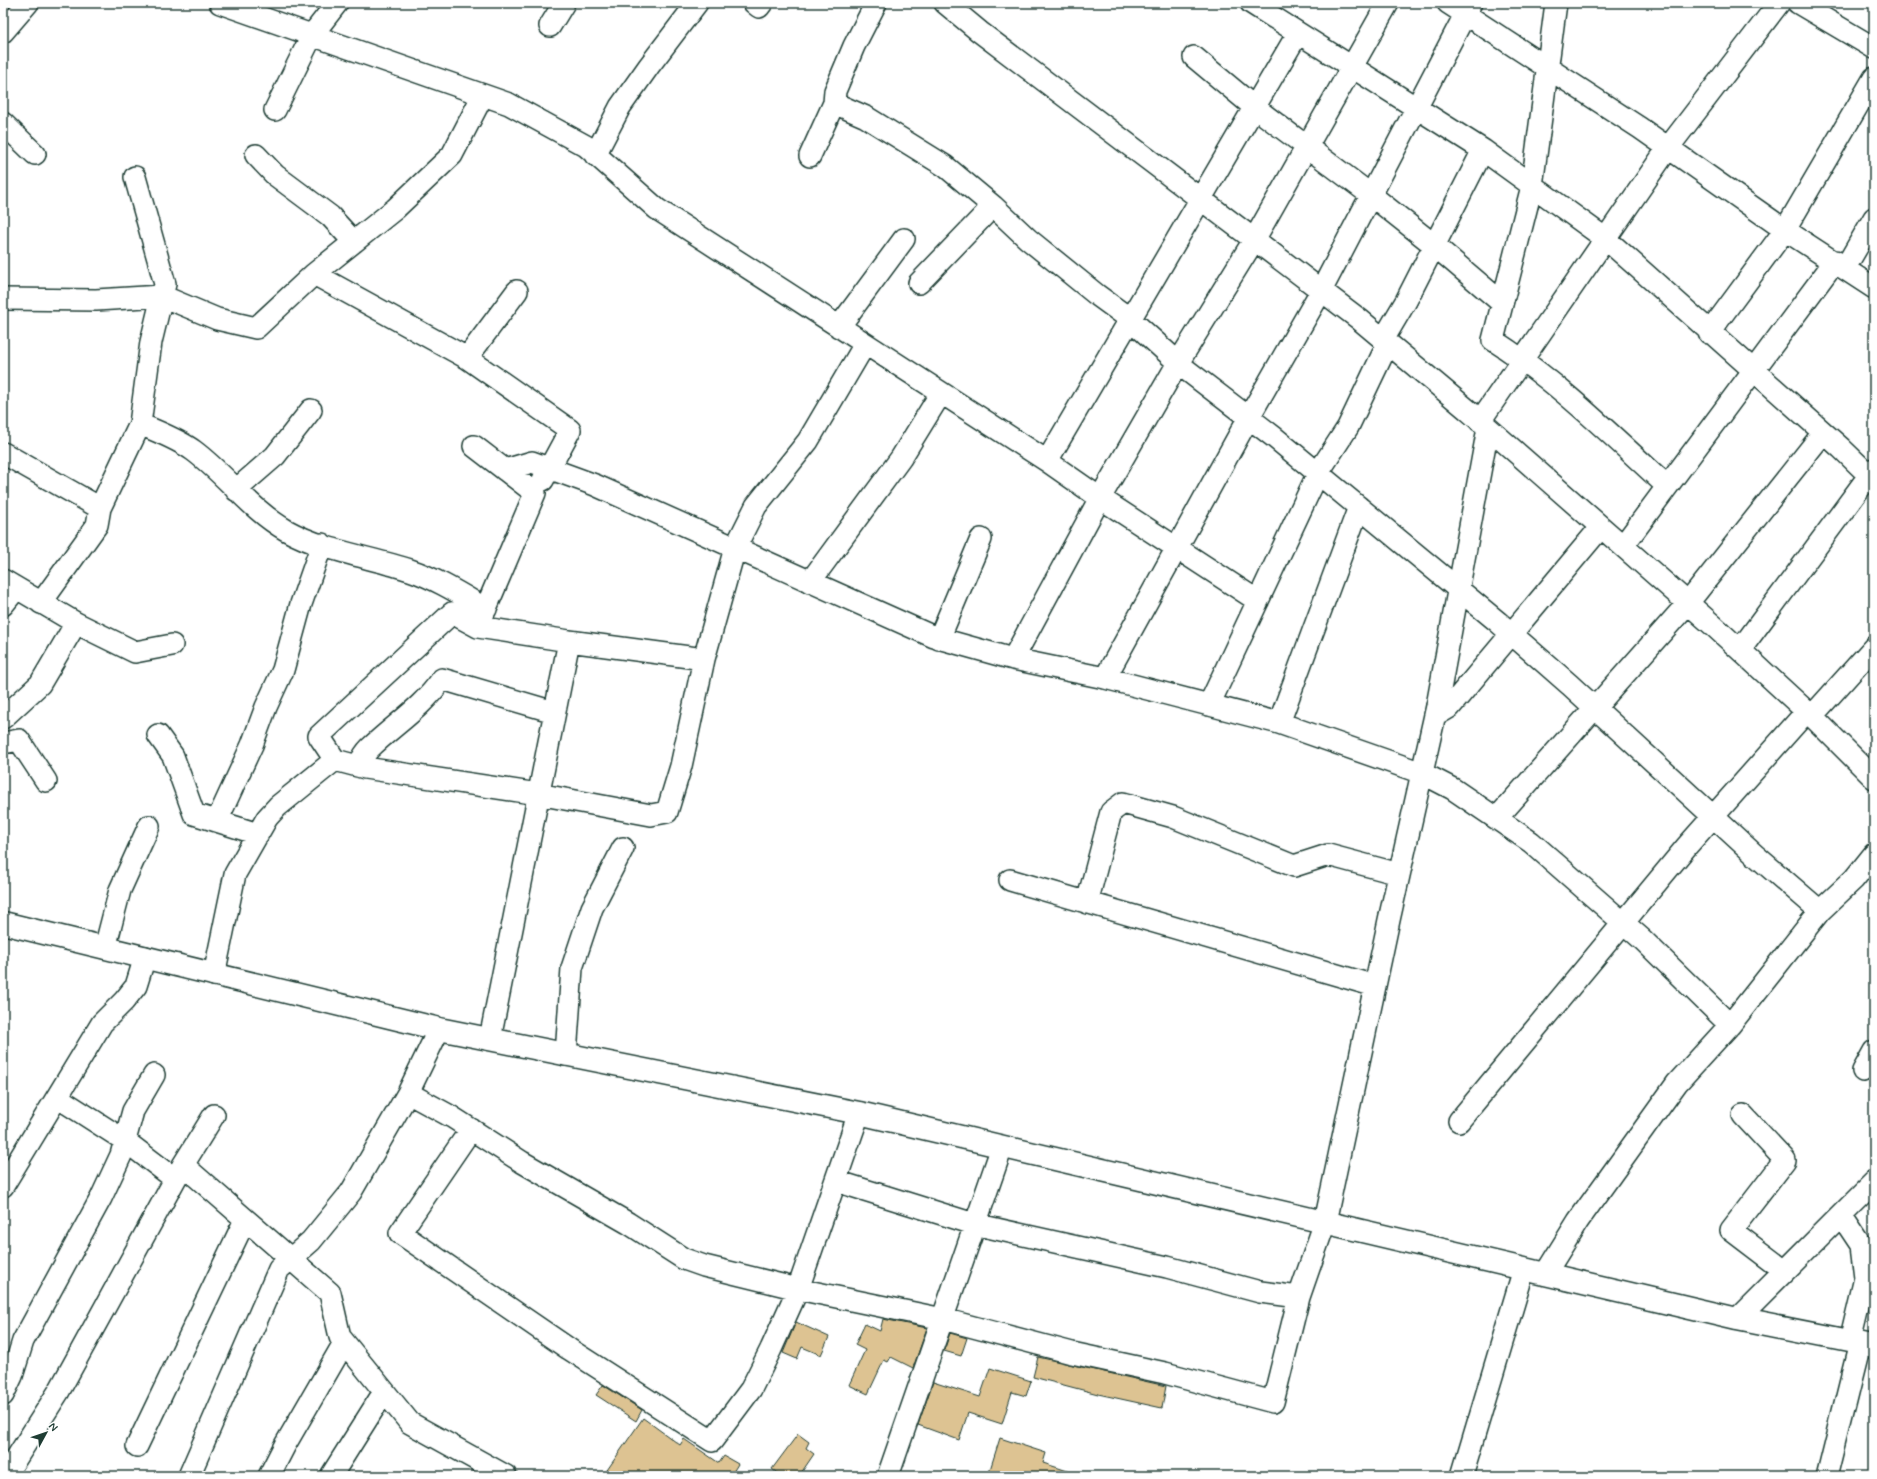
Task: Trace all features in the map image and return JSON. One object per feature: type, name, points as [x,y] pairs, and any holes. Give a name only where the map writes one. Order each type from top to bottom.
[{"type":"street","points":[[3,32],[28,3]]},
{"type":"street","points":[[220,3],[509,104],[586,146],[657,209],[1047,461],[1100,498],[1258,601]]},
{"type":"street","points":[[275,110],[312,35],[337,3]]},
{"type":"street","points":[[550,26],[564,3]]},
{"type":"street","points":[[595,155],[620,107],[653,60],[697,3]]},
{"type":"street","points":[[754,3],[759,7],[762,3]]},
{"type":"street","points":[[810,156],[834,103],[835,91],[854,46],[876,3]]},
{"type":"street","points":[[945,3],[980,32],[1321,291],[1484,424],[1688,602],[1809,714],[1874,778]]},
{"type":"street","points":[[1251,3],[1483,150],[1606,239],[1752,371],[1872,475],[1740,650]]},
{"type":"street","points":[[1013,659],[1100,498],[1178,363],[1254,240],[1388,3]]},
{"type":"street","points":[[1448,3],[1468,9],[1785,230],[1840,264],[1874,288]]},
{"type":"street","points":[[1556,3],[1532,186],[1493,340],[1523,359],[1593,417],[1667,486]]},
{"type":"street","points":[[408,1093],[628,1223],[684,1259],[704,1266],[798,1289],[943,1319],[1072,1353],[1165,1372],[1273,1402],[1299,1297],[1325,1222],[1399,874],[1435,716],[1458,590],[1484,424],[1523,359],[1668,148],[1779,3]]},
{"type":"street","points":[[1798,3],[1874,48]]},
{"type":"street","points":[[1105,678],[1249,417],[1321,291],[1468,9]]},
{"type":"street","points":[[1047,461],[1298,33]]},
{"type":"street","points":[[1194,57],[1254,107],[1371,195],[1434,245],[1502,303]]},
{"type":"street","points":[[1710,332],[1785,230],[1874,78]]},
{"type":"street","points":[[3,299],[96,300],[162,296],[217,319],[256,328],[314,274],[395,209],[452,155],[483,95]]},
{"type":"street","points":[[834,103],[866,117],[945,166],[993,206],[1028,239],[1097,295],[1130,319],[1178,363],[1249,417],[1318,473],[1510,634],[1594,708],[1713,817],[1820,911]]},
{"type":"street","points":[[3,123],[35,154]]},
{"type":"street","points":[[1209,705],[1318,473],[1348,427],[1385,342],[1483,150]]},
{"type":"street","points":[[256,155],[275,175],[330,216],[354,242]]},
{"type":"street","points":[[41,603],[97,525],[100,508],[140,424],[151,342],[165,284],[135,177]]},
{"type":"street","points":[[919,283],[993,206]]},
{"type":"street","points":[[1623,546],[1752,371],[1840,264],[1874,218]]},
{"type":"street","points":[[839,327],[904,240]]},
{"type":"street","points":[[314,274],[467,358],[570,430],[535,493],[482,618]]},
{"type":"street","points":[[467,358],[517,291]]},
{"type":"street","points":[[704,659],[569,641],[482,618],[452,613],[319,736],[335,760],[358,766],[424,778],[538,794],[650,815],[667,812],[681,766],[704,659],[735,548],[756,506],[808,440],[865,344]]},
{"type":"street","points":[[810,582],[901,458],[941,392]]},
{"type":"street","points":[[236,490],[275,456],[311,410]]},
{"type":"street","points":[[140,424],[179,441],[194,451],[270,519],[287,530],[322,544],[412,571],[444,585],[482,618]]},
{"type":"street","points":[[1497,818],[1688,602],[1823,433]]},
{"type":"street","points":[[474,446],[535,493]]},
{"type":"street","points":[[3,452],[100,508]]},
{"type":"street","points":[[505,470],[532,462],[595,485],[939,639],[1013,659],[1105,678],[1279,723],[1422,773],[1453,789],[1531,842],[1623,922],[1730,1025]]},
{"type":"street","points":[[1279,723],[1359,507]]},
{"type":"street","points":[[1435,716],[1450,707],[1601,527]]},
{"type":"street","points":[[939,639],[981,539]]},
{"type":"street","points":[[217,821],[252,745],[266,707],[283,670],[301,604],[322,544]]},
{"type":"street","points":[[3,605],[10,584],[76,623],[135,652],[172,645]]},
{"type":"street","points":[[3,718],[40,684],[76,623]]},
{"type":"street","points":[[490,1039],[569,641]]},
{"type":"street","points":[[1459,1121],[1623,922],[1713,817],[1874,647]]},
{"type":"street","points":[[358,766],[369,749],[404,721],[431,695],[442,679],[554,712]]},
{"type":"street","points":[[158,735],[173,756],[194,814],[258,834]]},
{"type":"street","points":[[3,743],[19,740],[46,781]]},
{"type":"street","points":[[214,974],[235,874],[267,818],[278,806],[335,760]]},
{"type":"street","points":[[1087,903],[1111,812],[1123,803],[1173,817],[1294,866],[1328,855],[1399,874]]},
{"type":"street","points":[[105,948],[120,890],[150,826]]},
{"type":"street","points":[[566,1055],[572,968],[592,908],[624,848]]},
{"type":"street","points":[[1462,1476],[1534,1271],[1578,1221],[1677,1083],[1730,1025],[1820,911],[1854,879],[1874,854]]},
{"type":"street","points":[[1010,880],[1375,986]]},
{"type":"street","points":[[3,923],[439,1030],[859,1113],[1737,1319],[1861,1343]]},
{"type":"street","points":[[3,1186],[102,1023],[124,1001],[136,986],[145,957]]},
{"type":"street","points":[[189,1476],[279,1269],[311,1241],[351,1192],[408,1093],[439,1030]]},
{"type":"street","points":[[1863,1071],[1874,1051]]},
{"type":"street","points":[[3,1395],[12,1376],[23,1341],[101,1198],[121,1155],[133,1111],[154,1075]]},
{"type":"street","points":[[57,1098],[179,1172],[246,1220],[330,1293],[340,1337],[410,1423],[506,1476]]},
{"type":"street","points":[[470,1129],[400,1233],[569,1349],[712,1441],[751,1389],[798,1289],[859,1113]]},
{"type":"street","points":[[5,1476],[59,1391],[179,1172],[214,1115]]},
{"type":"street","points":[[1743,1115],[1785,1160],[1731,1230],[1785,1271]]},
{"type":"street","points":[[892,1474],[974,1224],[1002,1147]]},
{"type":"street","points":[[836,1181],[974,1224],[1167,1268],[1260,1292],[1299,1297]]},
{"type":"street","points":[[1737,1319],[1874,1182]]},
{"type":"street","points":[[1828,1476],[1861,1343],[1865,1278],[1861,1245],[1841,1215]]},
{"type":"street","points":[[137,1446],[246,1220]]},
{"type":"street","points":[[270,1476],[285,1445],[344,1343]]},
{"type":"street","points":[[331,1476],[384,1392]]},
{"type":"building","points":[[883,1319],[927,1328],[913,1368],[891,1357],[888,1362],[884,1360],[868,1394],[849,1385],[865,1350],[855,1345],[865,1324],[880,1331]]},
{"type":"building","points":[[796,1322],[829,1337],[821,1355],[802,1347],[797,1359],[783,1353]]},
{"type":"building","points":[[950,1333],[967,1338],[961,1356],[944,1351]]},
{"type":"building","points":[[1038,1357],[1166,1386],[1162,1408],[1098,1394],[1033,1377]]},
{"type":"building","points":[[990,1368],[1031,1381],[1026,1396],[1012,1392],[1002,1424],[968,1413],[959,1440],[918,1425],[933,1382],[980,1397]]},
{"type":"building","points":[[603,1385],[642,1410],[636,1421],[596,1395]]},
{"type":"building","points":[[643,1418],[680,1445],[684,1439],[719,1463],[724,1456],[738,1464],[733,1472],[739,1476],[603,1476]]},
{"type":"building","points":[[798,1434],[809,1442],[806,1448],[814,1454],[799,1476],[781,1476],[772,1469]]},
{"type":"building","points":[[1000,1438],[1046,1453],[1043,1463],[1074,1473],[1073,1476],[988,1476]]}]
